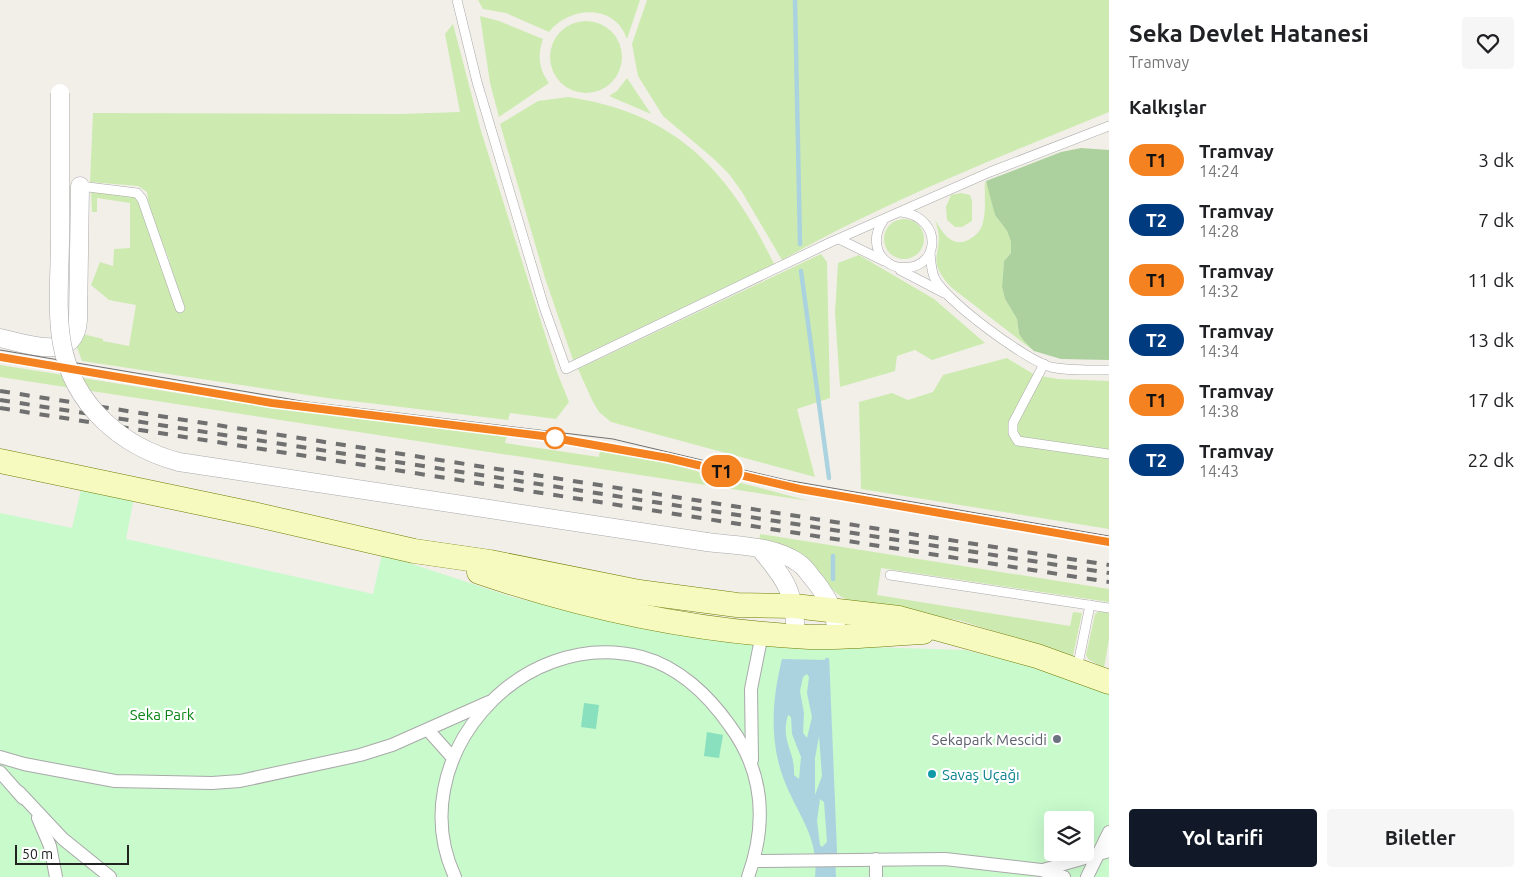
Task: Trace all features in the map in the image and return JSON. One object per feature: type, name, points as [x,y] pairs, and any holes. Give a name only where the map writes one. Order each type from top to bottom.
[{"type":"main road","points":[[0,461],[414,551],[490,562],[639,592],[737,605],[794,606],[899,618],[949,630],[1077,669],[1109,682]]},
{"type":"main road","points":[[414,551],[532,590],[598,608],[762,634],[838,637],[949,630]]},
{"type":"street","points":[[60,93],[60,306],[62,346],[71,373],[88,404],[113,430],[128,441],[144,450],[179,462],[707,542],[760,548],[783,555],[801,564],[834,610],[838,637]]},
{"type":"street","points":[[0,338],[56,347],[67,345],[75,337],[78,320],[80,186]]},
{"type":"street","points":[[760,548],[782,575],[794,606],[796,636]]},
{"type":"street","points":[[752,769],[751,689],[762,634]]},
{"type":"street","points":[[455,877],[446,858],[442,837],[442,794],[453,758],[464,735],[494,700],[511,684],[537,667],[571,655],[599,653],[643,657],[682,677],[700,690],[737,735],[752,769],[760,805],[760,833],[754,861],[748,877]]},
{"type":"street","points":[[0,758],[115,781],[224,783],[284,773],[360,755],[428,730],[494,700]]},
{"type":"street","points":[[428,730],[453,758]]},
{"type":"street","points":[[0,772],[63,839],[110,877]]},
{"type":"street","points":[[19,792],[37,816],[46,835],[54,857],[56,877]]},
{"type":"street","points":[[1087,877],[1103,852],[1109,832]]},
{"type":"street","points":[[1041,870],[1103,852]]},
{"type":"street","points":[[876,859],[876,877]]},
{"type":"street","points":[[754,861],[946,859],[1041,870],[1064,877]]},
{"type":"lane","points":[[457,0],[477,82],[544,307],[566,369],[839,239],[990,172],[1109,126]]},
{"type":"lane","points":[[80,186],[137,193],[142,199],[180,308]]},
{"type":"lane","points":[[901,212],[920,217],[929,228],[932,241],[930,253],[931,268],[936,281],[951,297],[1002,340],[1044,364],[1070,369],[1109,370]]},
{"type":"lane","points":[[884,220],[877,229],[876,240],[881,257],[894,266],[909,269],[922,263],[930,253]]},
{"type":"lane","points":[[839,239],[951,297]]},
{"type":"lane","points":[[1044,364],[1013,423],[1013,432],[1018,441],[1109,454]]},
{"type":"lane","points":[[890,575],[1109,608]]},
{"type":"lane","points":[[1077,669],[1090,605]]},
{"type":"green space","points":[[478,0],[640,0],[627,39],[621,27],[613,19],[602,14],[591,12],[579,13],[558,23],[549,32],[506,13],[483,9]]},
{"type":"green space","points":[[647,0],[1109,0],[1109,112],[902,199],[782,260],[742,192],[729,174],[663,116],[638,76],[632,44]]},
{"type":"green space","points":[[480,16],[499,21],[543,39],[540,62],[543,73],[549,83],[499,117],[490,83]]},
{"type":"green space","points":[[586,21],[600,24],[612,31],[619,43],[622,57],[619,71],[612,83],[600,90],[586,93],[572,90],[560,83],[553,71],[550,57],[553,43],[560,31],[572,24]]},
{"type":"green space","points":[[453,24],[481,131],[557,372],[569,402],[556,419],[510,413],[508,420],[327,398],[82,361],[74,339],[83,334],[103,339],[103,341],[129,346],[136,305],[109,300],[91,285],[100,262],[113,266],[114,249],[130,248],[130,203],[97,198],[97,212],[92,212],[91,191],[134,196],[138,200],[178,312],[183,310],[168,257],[150,213],[147,192],[138,186],[90,182],[93,113],[400,114],[460,112],[445,34]]},
{"type":"green space","points":[[627,78],[651,114],[609,96],[617,91]]},
{"type":"green space","points":[[568,97],[606,105],[639,117],[669,132],[694,151],[717,174],[738,200],[774,264],[573,360],[545,278],[500,124],[538,101]]},
{"type":"green space","points":[[1081,148],[1109,150],[1109,360],[1061,359],[1034,351],[1019,334],[1017,319],[1005,299],[1002,287],[1004,261],[1011,253],[1011,242],[1007,231],[995,215],[986,181],[1061,152]]},
{"type":"green space","points":[[985,181],[990,191],[995,215],[1007,231],[1011,242],[1011,253],[1004,261],[1002,287],[1005,299],[1017,319],[1019,334],[1034,351],[952,288],[938,269],[936,261],[939,240],[935,220],[945,234],[953,241],[964,242],[973,237],[978,233],[983,223]]},
{"type":"green space","points":[[961,193],[970,195],[972,201],[972,221],[962,227],[955,227],[947,220],[946,207],[951,195]]},
{"type":"green space","points":[[908,219],[915,222],[921,228],[924,239],[923,247],[915,256],[908,259],[900,259],[893,256],[885,247],[884,235],[887,228],[896,220]]},
{"type":"green space","points":[[821,254],[827,262],[830,398],[797,409],[815,477],[611,422],[599,412],[578,369]]},
{"type":"green space","points":[[859,255],[934,299],[985,343],[932,360],[915,350],[897,356],[895,371],[840,387],[835,313],[838,263]]},
{"type":"green space","points":[[1007,358],[1035,375],[1058,379],[1109,381],[1109,529],[861,489],[859,402],[892,393],[908,400],[933,392],[943,375]]},
{"type":"green space","points":[[0,365],[272,408],[507,435],[505,443],[599,457],[600,448],[809,501],[0,377]]},
{"type":"green space","name":"Seka Park","points":[[82,486],[134,497],[126,539],[373,594],[382,554],[512,597],[664,633],[805,645],[965,650],[1030,666],[1109,694],[1109,877],[0,877],[0,513],[72,528]]},
{"type":"green space","points":[[760,534],[1109,589],[1109,602],[881,568],[877,595],[1070,626],[1073,612],[1082,613],[1073,656],[962,621],[845,599],[834,591],[810,564],[796,552],[781,546],[759,543]]},
{"type":"green space","points":[[1100,611],[1109,612],[1109,639],[1104,668],[1088,659],[1086,655],[1095,614]]},
{"type":"green space","points":[[584,703],[599,705],[596,729],[581,727]]},
{"type":"green space","points":[[707,732],[723,735],[719,758],[704,756]]},
{"type":"water","points":[[782,659],[827,660],[836,877],[815,877],[814,850],[811,838],[779,765],[774,735],[774,705]],"holes":[[[807,674],[809,677],[807,693],[812,717],[807,738],[803,733],[804,713],[800,691],[803,677]],[[788,715],[791,717],[792,734],[801,757],[799,779],[794,775],[786,724]],[[819,736],[822,776],[815,795],[815,758]],[[820,799],[824,802],[827,842],[822,847],[820,845],[817,821]]]},
{"type":"waterway","points":[[795,0],[800,244]]},
{"type":"waterway","points":[[801,271],[829,478]]},
{"type":"waterway","points":[[833,556],[833,579]]},
{"type":"waterway","points":[[827,660],[835,858]]},
{"type":"tram line","points":[[0,350],[307,402],[613,439],[786,480],[1109,536]]},
{"type":"tram line","name":"T1","points":[[0,357],[272,403],[543,436],[668,458],[800,489],[1109,542]]},
{"type":"tram line","points":[[569,441],[650,455]]},
{"type":"railway","points":[[0,391],[1109,565]]},
{"type":"railway","points":[[0,400],[1109,573]]},
{"type":"railway","points":[[0,408],[1109,582]]},
{"type":"place","name":"Sekapark Mescidi","points":[[1057,739]]},
{"type":"place","name":"Savaş Uçağı","points":[[932,774]]}]
